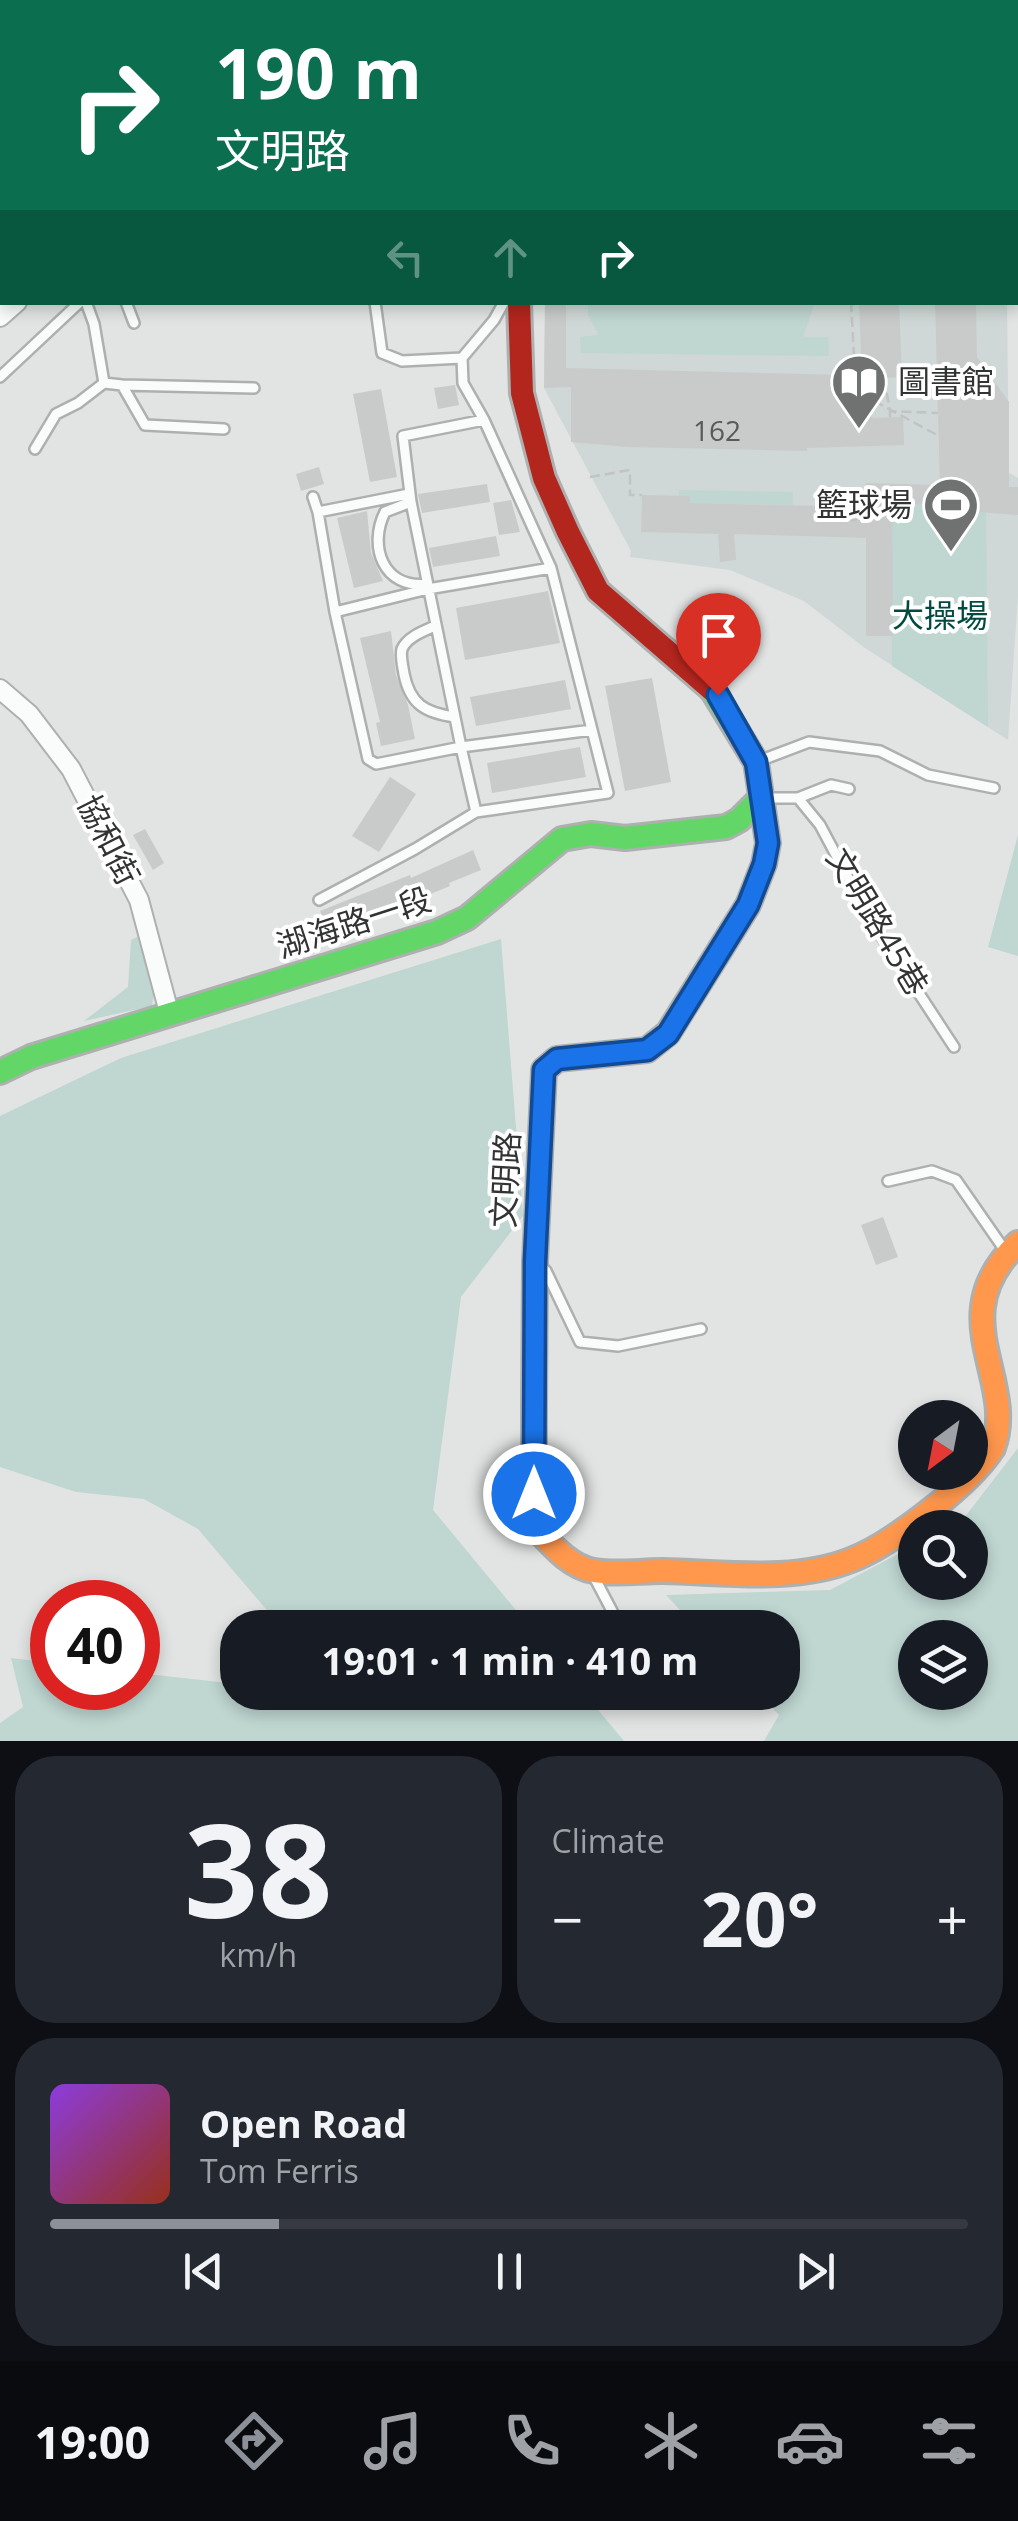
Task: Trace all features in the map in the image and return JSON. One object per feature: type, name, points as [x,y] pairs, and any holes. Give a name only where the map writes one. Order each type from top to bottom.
[{"type":"street","name":"文明路","points":[[519,305],[522,393],[544,478],[598,591],[718,695],[756,762],[768,843],[757,885],[668,1034],[647,1050],[557,1059],[544,1070],[535,1261],[534,1526],[560,1554],[590,1571]]},
{"type":"street","name":"協和街","points":[[0,689],[30,714],[79,785],[139,900],[170,1016]]},
{"type":"street","name":"湖海路一段","points":[[0,1072],[30,1057],[438,932],[468,918],[562,839],[590,834],[637,837],[726,827],[739,820],[760,798]]},
{"type":"street","points":[[590,1571],[814,1572],[853,1560],[899,1533],[983,1464],[996,1442],[1006,1415],[984,1306],[989,1275],[1012,1247]]},
{"type":"lane","points":[[0,377],[80,305]]},
{"type":"lane","points":[[84,305],[94,324],[104,383]]},
{"type":"lane","points":[[127,305],[134,323]]},
{"type":"lane","points":[[376,305],[382,353],[402,361],[462,358]]},
{"type":"lane","points":[[319,900],[476,812],[608,793],[551,568],[484,420],[462,383],[462,358],[502,305]]},
{"type":"lane","points":[[35,449],[56,414],[78,404],[104,383],[254,388]]},
{"type":"lane","points":[[122,385],[145,425],[224,430]]},
{"type":"lane","points":[[476,812],[427,586],[403,436],[484,420]]},
{"type":"lane","points":[[313,498],[368,759],[376,764],[462,747],[592,730]]},
{"type":"lane","points":[[318,512],[410,498]]},
{"type":"lane","points":[[410,498],[385,512],[377,527],[382,560],[394,578],[409,586],[427,586]]},
{"type":"lane","points":[[336,612],[427,586],[551,568]]},
{"type":"lane","points":[[436,626],[405,644],[401,652],[404,675],[410,696],[420,708],[436,715],[455,716]]},
{"type":"lane","points":[[756,762],[809,742],[880,751],[928,775],[994,788]]},
{"type":"lane","points":[[760,798],[798,798],[830,785],[849,788]]},
{"type":"lane","name":"文明路45巷","points":[[798,798],[820,824],[870,917],[954,1047]]},
{"type":"lane","points":[[888,1181],[932,1171],[956,1180],[1012,1247]]},
{"type":"lane","points":[[535,1261],[546,1271],[580,1342],[618,1346],[701,1328]]},
{"type":"lane","points":[[590,1571],[611,1610]]},
{"type":"path","points":[[852,305],[854,374],[876,402],[939,436]]},
{"type":"path","points":[[884,378],[890,414],[938,413]]},
{"type":"path","points":[[590,477],[630,470],[630,495],[642,495]]},
{"type":"path","points":[[847,520],[866,521]]},
{"type":"shaded area","points":[[545,305],[1007,305],[1009,473],[1018,478],[1018,596],[1008,740],[865,648],[804,601],[730,570],[630,557],[631,551],[544,388]]},
{"type":"green space","points":[[588,305],[814,305],[803,337],[828,337],[829,356],[581,353],[580,337],[599,335],[588,315]]},
{"type":"green space","points":[[679,490],[793,492],[793,505],[690,503],[679,496]]},
{"type":"green space","name":"大操場","points":[[891,505],[964,505],[986,511],[988,727],[892,666]]},
{"type":"green space","points":[[1018,835],[1018,956],[988,947]]},
{"type":"green space","points":[[139,936],[155,986],[152,1006],[84,1021],[128,987],[131,940]]},
{"type":"green space","points":[[501,939],[523,1216],[461,1297],[433,1510],[516,1610],[267,1610],[198,1529],[144,1499],[76,1492],[0,1467],[0,1116],[121,1058]]},
{"type":"green space","points":[[1018,1448],[1018,1741],[764,1741],[779,1715],[774,1710],[800,1710],[800,1610],[680,1610],[666,1595],[830,1590],[898,1554],[898,1600],[988,1600],[988,1510],[970,1510]]},
{"type":"green space","points":[[11,1658],[30,1660],[30,1710],[160,1710],[160,1675],[220,1682],[220,1710],[598,1710],[624,1741],[0,1741],[0,1723],[23,1707]]},
{"type":"building","points":[[545,305],[566,305],[566,368],[845,375],[873,418],[903,417],[904,445],[807,451],[571,442],[571,387],[544,388]]},
{"type":"building","points":[[859,305],[899,305],[902,377],[862,379]]},
{"type":"building","points":[[935,305],[976,305],[977,357],[1009,402],[1009,487],[1018,487],[1018,515],[965,511],[964,504],[892,505],[893,636],[866,636],[866,538],[734,534],[736,560],[720,562],[718,534],[641,532],[642,495],[690,496],[690,503],[866,507],[866,483],[940,485]]},
{"type":"building","points":[[455,385],[459,405],[438,409],[434,388]]},
{"type":"building","points":[[381,389],[397,477],[370,482],[353,394]]},
{"type":"building","points":[[319,467],[324,484],[301,491],[296,474]]},
{"type":"building","points":[[487,484],[490,502],[422,513],[418,494]]},
{"type":"building","points":[[511,500],[520,532],[499,535],[493,503]]},
{"type":"building","points":[[367,511],[371,553],[383,581],[354,588],[337,518]]},
{"type":"building","points":[[496,536],[500,556],[433,567],[429,548]]},
{"type":"building","points":[[548,591],[560,643],[465,660],[456,608]]},
{"type":"building","points":[[391,631],[396,675],[415,739],[381,746],[376,723],[380,722],[360,638]]},
{"type":"building","points":[[652,678],[671,782],[625,791],[605,686]]},
{"type":"building","points":[[565,680],[571,709],[476,726],[470,697]]},
{"type":"building","points":[[580,747],[586,777],[492,793],[487,763]]},
{"type":"building","points":[[390,777],[416,794],[379,852],[352,836]]},
{"type":"building","points":[[145,829],[164,863],[153,870],[133,835]]},
{"type":"building","points":[[473,850],[481,870],[330,935],[320,911],[410,875],[411,878]]},
{"type":"building","points":[[883,1217],[898,1257],[876,1265],[861,1225]]},
{"type":"traffic: fast","points":[[534,1410],[535,1261],[544,1070],[557,1059],[647,1050],[668,1033],[748,905],[764,864],[768,843],[756,762],[712,690]]},
{"type":"traffic: fast","points":[[0,1072],[31,1057],[437,932],[467,918],[562,839],[591,834],[625,838],[726,827],[761,798]]},
{"type":"traffic: slow","points":[[534,1410],[534,1526],[576,1565],[610,1573],[782,1574],[851,1560],[928,1512],[967,1479],[993,1448],[998,1422],[982,1322],[985,1297],[996,1270],[1018,1243]]},
{"type":"traffic: jam","points":[[519,305],[522,393],[544,478],[568,532],[598,591],[712,690]]},
{"type":"place","name":"圖書館","points":[[859,431]]},
{"type":"place","name":"籃球場","points":[[951,554]]},
{"type":"route","points":[[534,1494],[535,1261],[544,1070],[557,1059],[647,1050],[668,1034],[748,905],[764,864],[768,843],[766,816],[756,762],[718,695]]}]
